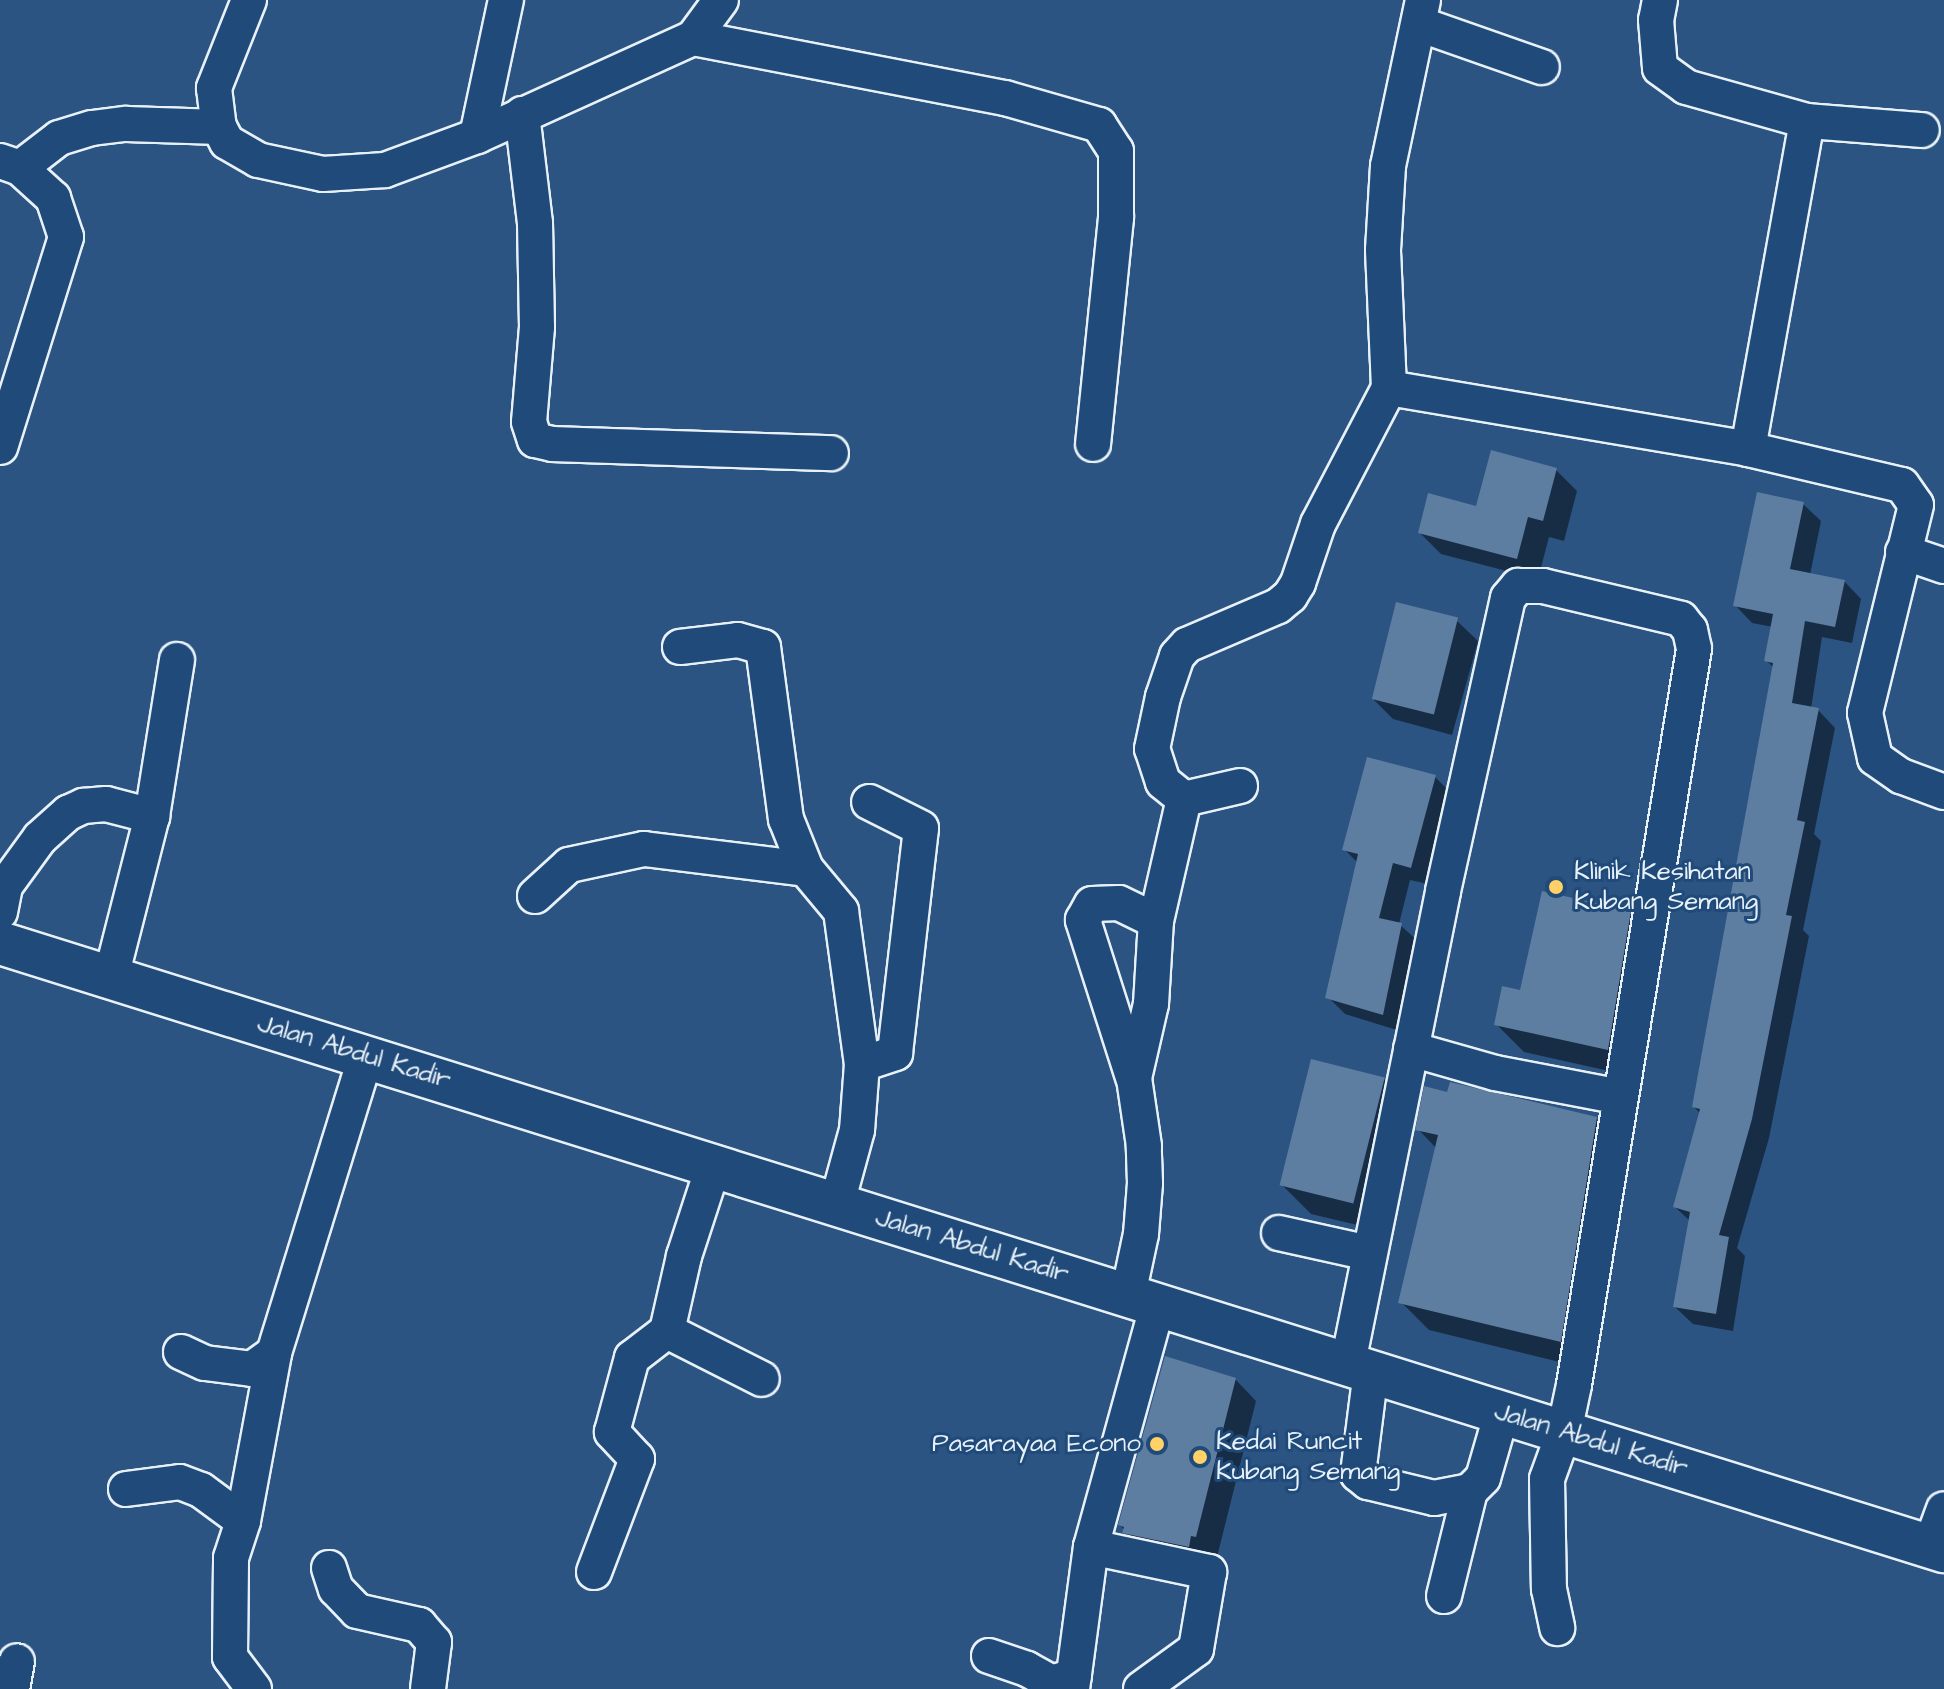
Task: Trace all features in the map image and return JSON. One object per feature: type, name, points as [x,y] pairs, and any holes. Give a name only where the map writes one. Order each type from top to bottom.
[{"type":"main road","name":"Jalan Abdul Kadir","points":[[0,943],[1564,1432],[1939,1535]]},
{"type":"street","points":[[249,0],[214,88],[219,127],[227,142],[258,160],[323,174],[385,170],[477,136],[693,38],[721,0]]},
{"type":"street","points":[[477,136],[506,0]]},
{"type":"street","points":[[1660,0],[1656,20],[1660,68],[1686,87],[1807,121],[1922,130]]},
{"type":"street","points":[[1184,799],[1163,782],[1152,749],[1169,673],[1177,656],[1187,645],[1278,606],[1290,596],[1318,524],[1389,388],[1383,250],[1388,166],[1421,12],[1542,67]]},
{"type":"street","points":[[693,38],[1005,98],[1099,125],[1116,151],[1116,218],[1093,444]]},
{"type":"street","points":[[522,114],[535,223],[537,327],[529,422],[535,440],[553,444],[831,453]]},
{"type":"street","points":[[1748,449],[1807,121]]},
{"type":"street","points":[[0,447],[66,237],[53,198],[10,164],[59,138],[92,128],[127,124],[219,127]]},
{"type":"street","points":[[1389,388],[1748,449],[1902,485],[1916,505],[1865,713],[1875,758],[1901,776],[1944,792]]},
{"type":"street","points":[[1903,552],[1944,566]]},
{"type":"street","points":[[1470,1491],[1434,1498],[1368,1482],[1358,1474],[1359,1367],[1369,1253],[1508,598],[1518,586],[1543,586],[1681,619],[1690,630],[1694,649],[1564,1432],[1547,1479],[1549,1589],[1557,1628]]},
{"type":"street","points":[[680,647],[738,640],[763,647],[786,819],[806,869],[841,911],[862,1064],[857,1130],[837,1203]]},
{"type":"street","points":[[111,977],[152,816],[177,660]]},
{"type":"street","points":[[1184,799],[1240,786]]},
{"type":"street","points":[[1134,1078],[1151,1004],[1156,921],[1184,799]]},
{"type":"street","points":[[862,1064],[895,1053],[921,828],[869,802]]},
{"type":"street","points":[[0,912],[5,886],[40,838],[68,813],[83,806],[106,804],[152,816]]},
{"type":"street","points":[[535,896],[569,865],[644,849],[806,869]]},
{"type":"street","points":[[989,1656],[1027,1669],[1052,1683],[1073,1683],[1091,1547],[1143,1299],[1141,1234],[1145,1183],[1144,1146],[1134,1078],[1083,920],[1092,904],[1119,903],[1156,921]]},
{"type":"street","points":[[1411,1049],[1495,1073],[1621,1097]]},
{"type":"street","points":[[252,1688],[230,1657],[231,1558],[243,1521],[274,1353],[366,1055]]},
{"type":"street","points":[[594,1572],[637,1459],[612,1432],[632,1358],[667,1331],[684,1256],[714,1164]]},
{"type":"street","points":[[1279,1233],[1369,1253]]},
{"type":"street","points":[[667,1331],[762,1379]]},
{"type":"street","points":[[181,1352],[205,1363],[252,1369],[274,1353]]},
{"type":"street","points":[[1444,1596],[1470,1491],[1483,1478],[1502,1412]]},
{"type":"street","points":[[126,1489],[180,1482],[201,1490],[243,1521]]},
{"type":"street","points":[[1091,1547],[1209,1572],[1196,1649],[1141,1689]]},
{"type":"street","points":[[329,1568],[336,1589],[357,1611],[419,1625],[434,1642],[428,1689]]},
{"type":"building","points":[[1491,450],[1557,468],[1543,521],[1528,517],[1517,559],[1418,533],[1428,493],[1476,506]]},
{"type":"building","points":[[1757,492],[1804,502],[1790,569],[1845,580],[1835,627],[1805,621],[1792,703],[1819,708],[1797,820],[1805,822],[1786,915],[1792,916],[1752,1119],[1719,1235],[1729,1237],[1716,1314],[1673,1307],[1690,1212],[1673,1207],[1700,1109],[1692,1107],[1773,663],[1764,661],[1773,614],[1733,606]]},
{"type":"building","points":[[1396,602],[1458,617],[1434,715],[1372,699]]},
{"type":"building","points":[[1367,757],[1436,775],[1411,868],[1393,863],[1379,918],[1402,923],[1383,1015],[1325,998],[1358,854],[1342,850]]},
{"type":"building","points":[[1542,891],[1631,911],[1608,1050],[1494,1025],[1502,986],[1520,990]]},
{"type":"building","points":[[1311,1059],[1385,1077],[1353,1204],[1280,1185]]},
{"type":"building","points":[[1450,1082],[1597,1117],[1561,1342],[1398,1303],[1438,1135],[1415,1130],[1424,1086],[1447,1092]]},
{"type":"building","name":"Pasarayaa Econo","points":[[1165,1356],[1236,1378],[1196,1537],[1191,1536],[1189,1547],[1122,1533],[1124,1527],[1118,1525]]},
{"type":"place","name":"Klinik Kesihatan Kubang Semang","points":[[1556,887]]},
{"type":"place","name":"Pasarayaa Econo","points":[[1157,1444]]},
{"type":"place","name":"Kedai Runcit Kubang Semang","points":[[1200,1457]]}]
